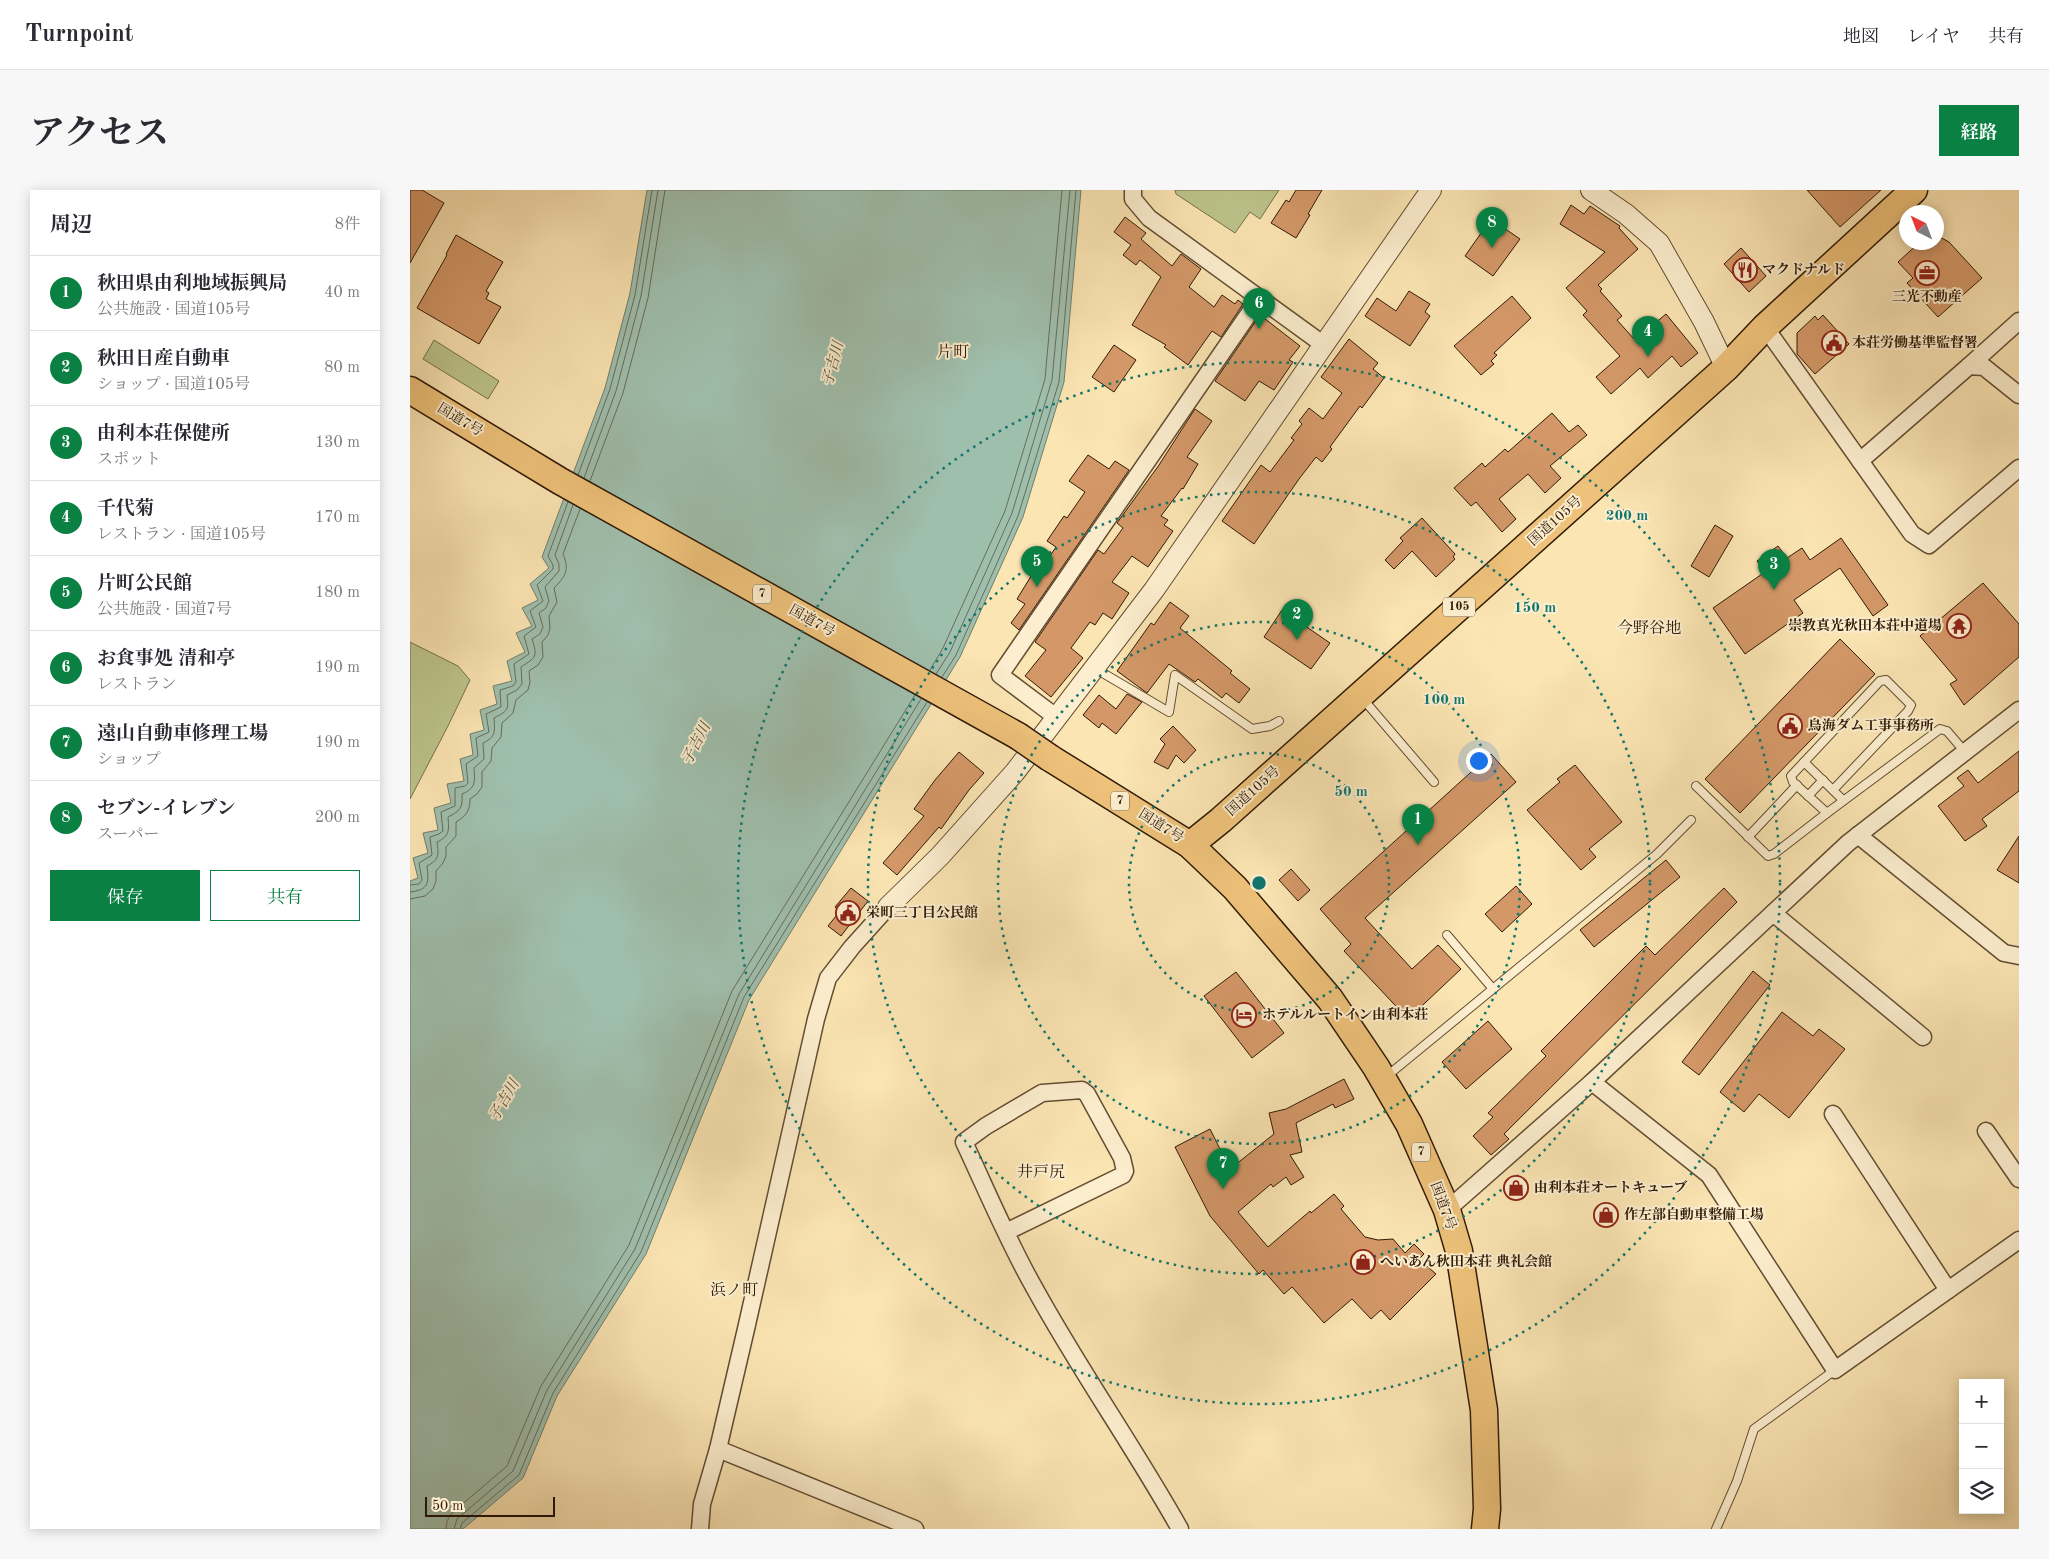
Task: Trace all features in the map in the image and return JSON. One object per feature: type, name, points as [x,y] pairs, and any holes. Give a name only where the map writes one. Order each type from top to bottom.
[{"type":"highway","name":"国道105号","points":[[1190,845],[1221,820],[1726,368],[1764,327],[1914,190]]},
{"type":"highway","name":"国道7号","points":[[410,390],[560,481],[1018,736],[1190,845],[1235,888],[1330,999],[1383,1079],[1409,1124],[1447,1210],[1459,1251],[1484,1410],[1487,1509],[1485,1529]]},
{"type":"street","points":[[1133,190],[1133,199],[1149,218],[1324,345]]},
{"type":"street","points":[[700,1529],[702,1504],[718,1449],[806,1059],[828,978],[852,947],[888,907],[940,856],[1014,772],[1154,590],[1431,190]]},
{"type":"street","points":[[1591,190],[1626,214],[1659,243],[1704,322],[1726,368]]},
{"type":"street","points":[[1056,717],[1000,675],[1259,299]]},
{"type":"street","points":[[1860,461],[2019,321]]},
{"type":"street","points":[[1764,327],[1912,534],[1929,545],[2019,468]]},
{"type":"street","points":[[1969,366],[1984,367],[2019,395]]},
{"type":"street","points":[[1447,1210],[1592,1082],[1858,835],[2019,710]]},
{"type":"street","points":[[1858,835],[2004,953],[2019,956]]},
{"type":"street","points":[[1773,914],[1923,1037]]},
{"type":"street","points":[[1592,1082],[1709,1175],[1835,1370],[2019,1240]]},
{"type":"street","points":[[1006,1232],[1124,1175],[1122,1158],[1087,1094],[1082,1090],[1042,1093],[986,1126],[964,1142],[1006,1232],[1034,1289],[1180,1529]]},
{"type":"street","points":[[1833,1114],[1948,1290]]},
{"type":"street","points":[[1986,1131],[2019,1179]]},
{"type":"street","points":[[718,1449],[915,1529]]},
{"type":"lane","points":[[1094,668],[1170,712],[1175,675],[1252,729],[1270,726],[1279,721]]},
{"type":"lane","points":[[1826,813],[1790,776],[1880,681],[1886,680],[1911,705],[1833,790]]},
{"type":"lane","points":[[1360,695],[1434,782]]},
{"type":"lane","points":[[1696,786],[1768,856],[1774,854],[1843,800],[1940,729],[1946,732],[1965,752]]},
{"type":"lane","points":[[1804,762],[1843,800]]},
{"type":"lane","points":[[1808,796],[1823,780]]},
{"type":"lane","points":[[1748,837],[1797,785]]},
{"type":"lane","points":[[1383,1079],[1657,854],[1691,820]]},
{"type":"lane","points":[[1448,935],[1493,989]]},
{"type":"lane","points":[[1716,1529],[1737,1481],[1754,1429],[1835,1370]]},
{"type":"green space","points":[[1175,190],[1279,190],[1260,219],[1250,212],[1235,233],[1176,194]]},
{"type":"green space","points":[[434,340],[499,381],[488,399],[423,359]]},
{"type":"green space","points":[[410,642],[458,666],[470,680],[410,799]]},
{"type":"water","name":"子吉川","points":[[647,190],[1081,190],[1064,382],[1023,517],[960,657],[749,1000],[646,1254],[557,1396],[523,1478],[463,1529],[410,1529],[410,881],[418,878],[413,858],[428,853],[423,833],[438,830],[434,808],[451,803],[447,784],[464,781],[460,759],[473,755],[470,734],[484,730],[480,710],[497,704],[493,686],[512,681],[507,661],[525,652],[516,633],[532,626],[522,608],[538,600],[530,584],[549,568],[542,557],[605,388],[630,293]]},
{"type":"building","points":[[410,190],[422,190],[444,203],[410,263]]},
{"type":"building","points":[[1296,190],[1322,190],[1296,238],[1271,223],[1286,200],[1289,202]]},
{"type":"building","points":[[1807,190],[1881,190],[1840,227]]},
{"type":"building","points":[[1571,205],[1584,214],[1590,206],[1620,226],[1619,228],[1638,249],[1598,285],[1602,289],[1600,291],[1622,316],[1617,320],[1635,340],[1666,314],[1698,353],[1681,367],[1672,356],[1648,378],[1640,368],[1611,394],[1596,377],[1620,356],[1583,315],[1587,311],[1566,288],[1605,252],[1560,224]]},
{"type":"building","points":[[1125,217],[1146,233],[1141,239],[1172,266],[1181,254],[1201,269],[1189,287],[1214,307],[1222,295],[1235,304],[1238,300],[1243,304],[1221,337],[1212,331],[1188,365],[1164,347],[1166,345],[1132,325],[1161,277],[1140,260],[1136,265],[1123,255],[1131,245],[1114,232]]},
{"type":"building","points":[[1491,219],[1520,239],[1493,276],[1465,256]]},
{"type":"building","points":[[456,235],[503,262],[486,291],[489,293],[486,299],[501,307],[479,344],[417,308]]},
{"type":"building","points":[[1944,239],[1949,242],[1982,278],[1938,317],[1907,283],[1913,278],[1898,262],[1911,250],[1944,250]]},
{"type":"building","name":"マクドナルド","points":[[1741,248],[1766,276],[1749,292],[1724,264]]},
{"type":"building","points":[[1409,291],[1430,304],[1425,312],[1430,316],[1410,346],[1365,316],[1377,298],[1396,311]]},
{"type":"building","points":[[1512,296],[1531,318],[1494,353],[1497,355],[1491,361],[1494,364],[1481,375],[1454,346]]},
{"type":"building","points":[[1260,315],[1300,346],[1289,360],[1293,362],[1274,390],[1259,381],[1245,401],[1215,381]]},
{"type":"building","points":[[1823,315],[1849,344],[1815,374],[1797,354],[1797,333],[1815,316],[1818,320]]},
{"type":"building","points":[[1349,339],[1378,363],[1373,369],[1384,378],[1362,408],[1360,406],[1330,447],[1332,449],[1322,462],[1316,457],[1254,544],[1222,521],[1261,465],[1270,472],[1294,440],[1291,438],[1302,424],[1299,421],[1309,408],[1323,419],[1342,393],[1321,377]]},
{"type":"building","points":[[1114,345],[1136,360],[1114,392],[1092,377]]},
{"type":"building","points":[[1195,409],[1212,421],[1187,457],[1198,464],[1183,489],[1161,516],[1168,520],[1164,525],[1173,531],[1148,567],[1132,556],[1112,582],[1129,593],[1112,619],[1103,613],[1095,625],[1090,622],[1071,648],[1083,658],[1051,697],[1025,676],[1046,650],[1035,642],[1098,550],[1104,554],[1123,528],[1117,523],[1159,465]]},
{"type":"building","points":[[1552,413],[1569,432],[1578,425],[1587,435],[1550,466],[1561,478],[1545,493],[1528,474],[1499,499],[1516,519],[1502,532],[1476,502],[1471,506],[1454,488],[1482,463],[1485,467],[1505,449],[1508,452]]},
{"type":"building","points":[[1088,455],[1109,469],[1115,461],[1129,470],[1019,630],[1011,623],[1025,604],[1017,599],[1033,573],[1037,575],[1056,547],[1047,541],[1064,516],[1067,518],[1085,492],[1069,481]]},
{"type":"building","points":[[1422,518],[1455,554],[1453,557],[1455,559],[1436,577],[1412,551],[1394,569],[1385,560],[1403,541],[1400,538]]},
{"type":"building","points":[[1715,525],[1733,536],[1709,577],[1691,566]]},
{"type":"building","points":[[1841,538],[1888,605],[1873,616],[1840,568],[1794,600],[1803,613],[1745,654],[1713,608],[1765,572],[1757,561],[1778,546],[1787,558],[1802,548],[1810,560]]},
{"type":"building","points":[[1983,583],[2019,624],[2019,657],[1964,705],[1950,684],[1957,680],[1920,636]]},
{"type":"building","points":[[1170,602],[1189,616],[1180,628],[1232,671],[1230,673],[1250,689],[1239,703],[1226,693],[1222,698],[1198,679],[1195,682],[1169,664],[1147,693],[1117,671],[1151,623],[1154,625]]},
{"type":"building","points":[[1282,610],[1330,643],[1311,669],[1264,637]]},
{"type":"building","name":"鳥海ダム工事事務所","points":[[1840,639],[1875,674],[1740,813],[1705,779]]},
{"type":"building","points":[[1127,694],[1142,702],[1116,734],[1102,723],[1099,728],[1083,715],[1099,695],[1116,709]]},
{"type":"building","points":[[1173,726],[1196,750],[1184,763],[1176,755],[1168,769],[1154,762],[1165,744],[1160,739]]},
{"type":"building","points":[[2019,751],[2019,791],[1982,819],[1987,826],[1965,841],[1938,806],[1964,786],[1957,778],[1968,770],[1978,783]]},
{"type":"building","points":[[959,752],[984,773],[969,790],[941,829],[939,827],[897,875],[883,863],[924,816],[914,809]]},
{"type":"building","points":[[1491,754],[1516,782],[1365,918],[1412,969],[1438,945],[1461,969],[1408,1019],[1344,951],[1351,944],[1320,909]]},
{"type":"building","points":[[1575,765],[1622,822],[1589,849],[1596,857],[1581,870],[1527,810],[1560,782],[1557,779]]},
{"type":"building","points":[[2019,836],[2019,883],[1997,870]]},
{"type":"building","points":[[1666,860],[1680,877],[1594,947],[1580,930]]},
{"type":"building","points":[[1291,869],[1310,890],[1298,901],[1279,880]]},
{"type":"building","points":[[1516,886],[1532,904],[1502,932],[1485,914]]},
{"type":"building","name":"栄町三丁目公民館","points":[[851,888],[868,901],[841,936],[828,926],[840,911],[835,907]]},
{"type":"building","points":[[1724,888],[1737,902],[1504,1134],[1509,1139],[1491,1155],[1473,1136],[1493,1117],[1488,1113],[1546,1056],[1541,1051],[1646,946],[1655,955]]},
{"type":"building","points":[[1753,971],[1770,985],[1699,1075],[1682,1062]]},
{"type":"building","name":"ホテルルートイン由利本荘","points":[[1236,972],[1284,1033],[1252,1058],[1204,996]]},
{"type":"building","points":[[1782,1012],[1813,1036],[1819,1029],[1845,1049],[1789,1118],[1759,1094],[1744,1112],[1720,1092]]},
{"type":"building","points":[[1488,1021],[1512,1049],[1466,1089],[1442,1062]]},
{"type":"building","points":[[1344,1079],[1354,1099],[1335,1108],[1333,1104],[1296,1123],[1302,1152],[1290,1155],[1304,1177],[1291,1185],[1286,1177],[1273,1187],[1271,1184],[1238,1212],[1268,1247],[1310,1211],[1311,1213],[1334,1194],[1344,1206],[1341,1209],[1365,1237],[1378,1240],[1393,1239],[1405,1253],[1414,1244],[1424,1254],[1419,1259],[1436,1274],[1390,1320],[1381,1310],[1371,1319],[1352,1299],[1324,1323],[1292,1287],[1284,1294],[1263,1270],[1259,1274],[1210,1216],[1175,1147],[1210,1129],[1230,1169],[1274,1134],[1269,1113],[1286,1109]]},
{"type":"place","name":"セブン-イレブン","points":[[1492,248]]},
{"type":"place","name":"マクドナルド","points":[[1745,270]]},
{"type":"place","name":"三光不動産","points":[[1927,273]]},
{"type":"place","name":"お食事処 清和亭","points":[[1259,329]]},
{"type":"place","name":"本荘労働基準監督署","points":[[1834,343]]},
{"type":"place","name":"千代菊","points":[[1648,357]]},
{"type":"place","name":"片町公民館","points":[[1037,587]]},
{"type":"place","name":"由利本荘保健所","points":[[1774,590]]},
{"type":"place","name":"崇教真光秋田本荘中道場","points":[[1959,626]]},
{"type":"place","name":"秋田日産自動車","points":[[1297,640]]},
{"type":"place","name":"鳥海ダム工事事務所","points":[[1790,726]]},
{"type":"place","name":"秋田県由利地域振興局","points":[[1418,845]]},
{"type":"place","name":"栄町三丁目公民館","points":[[848,913]]},
{"type":"place","name":"ホテルルートイン由利本荘","points":[[1244,1015]]},
{"type":"place","name":"由利本荘オートキューブ","points":[[1516,1188]]},
{"type":"place","name":"遠山自動車修理工場","points":[[1223,1189]]},
{"type":"place","name":"作左部自動車整備工場","points":[[1606,1215]]},
{"type":"place","name":"へいあん秋田本荘 典礼会館","points":[[1363,1262]]},
{"type":"district","name":"片町","points":[[953,353]]},
{"type":"district","name":"今野谷地","points":[[1649,629]]},
{"type":"district","name":"井戸尻","points":[[1041,1173]]},
{"type":"district","name":"浜ノ町","points":[[734,1291]]}]
